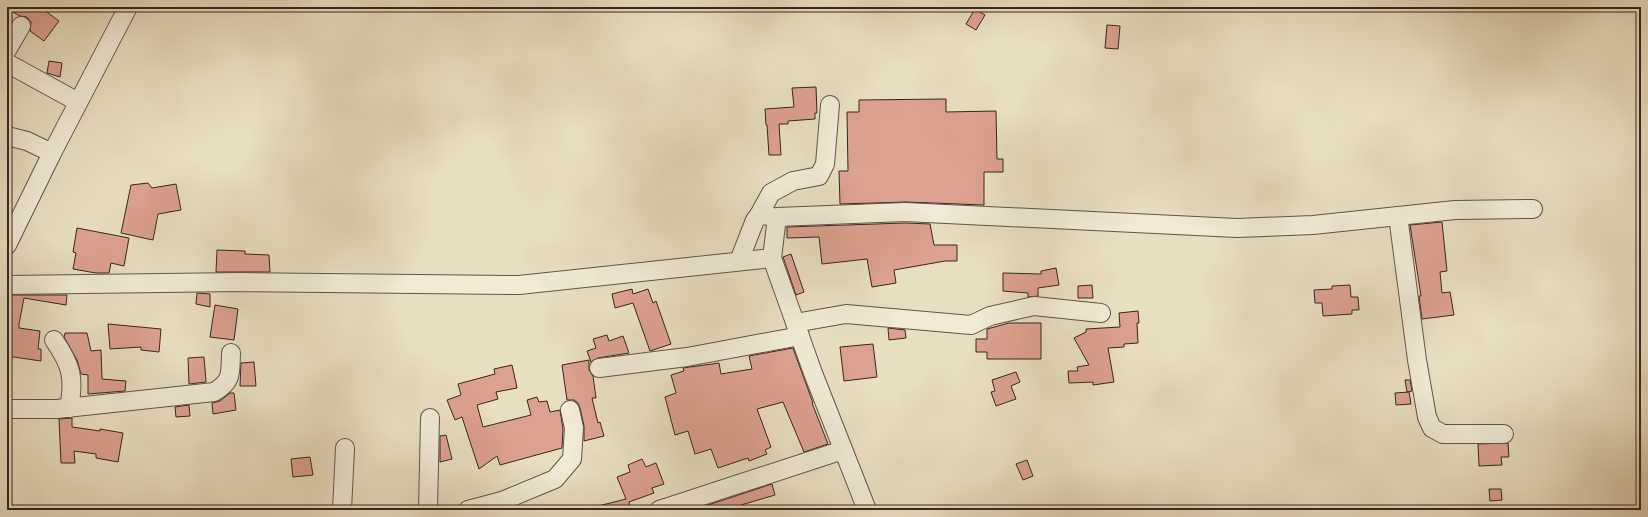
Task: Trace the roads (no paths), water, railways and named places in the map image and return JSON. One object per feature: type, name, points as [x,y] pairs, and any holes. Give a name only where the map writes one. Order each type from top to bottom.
[{"type":"street","points":[[9,235],[128,7]]},
{"type":"street","points":[[7,50],[21,26]]},
{"type":"street","points":[[7,63],[78,102]]},
{"type":"street","points":[[739,261],[755,220],[771,193],[793,181],[819,176],[825,164],[830,105]]},
{"type":"street","points":[[7,136],[27,141],[52,153]]},
{"type":"street","points":[[759,215],[778,217],[905,212],[1237,228],[1313,225],[1455,210],[1533,209]]},
{"type":"street","points":[[1398,216],[1427,417],[1432,428],[1443,434],[1504,434]]},
{"type":"street","points":[[778,217],[772,258],[798,330],[868,510]]},
{"type":"street","points":[[7,285],[240,282],[519,284],[772,258]]},
{"type":"street","points":[[599,368],[687,357],[798,330],[846,314],[971,325],[990,316],[1034,306],[1101,314]]},
{"type":"street","points":[[54,340],[67,359],[72,376],[72,391],[69,408]]},
{"type":"street","points":[[7,409],[69,408],[214,392],[224,386],[230,378],[230,353]]},
{"type":"street","points":[[468,510],[502,501],[555,478],[572,459],[574,428],[570,410]]},
{"type":"street","points":[[428,510],[430,418]]},
{"type":"street","points":[[342,510],[345,448]]},
{"type":"street","points":[[659,510],[844,450]]}]
